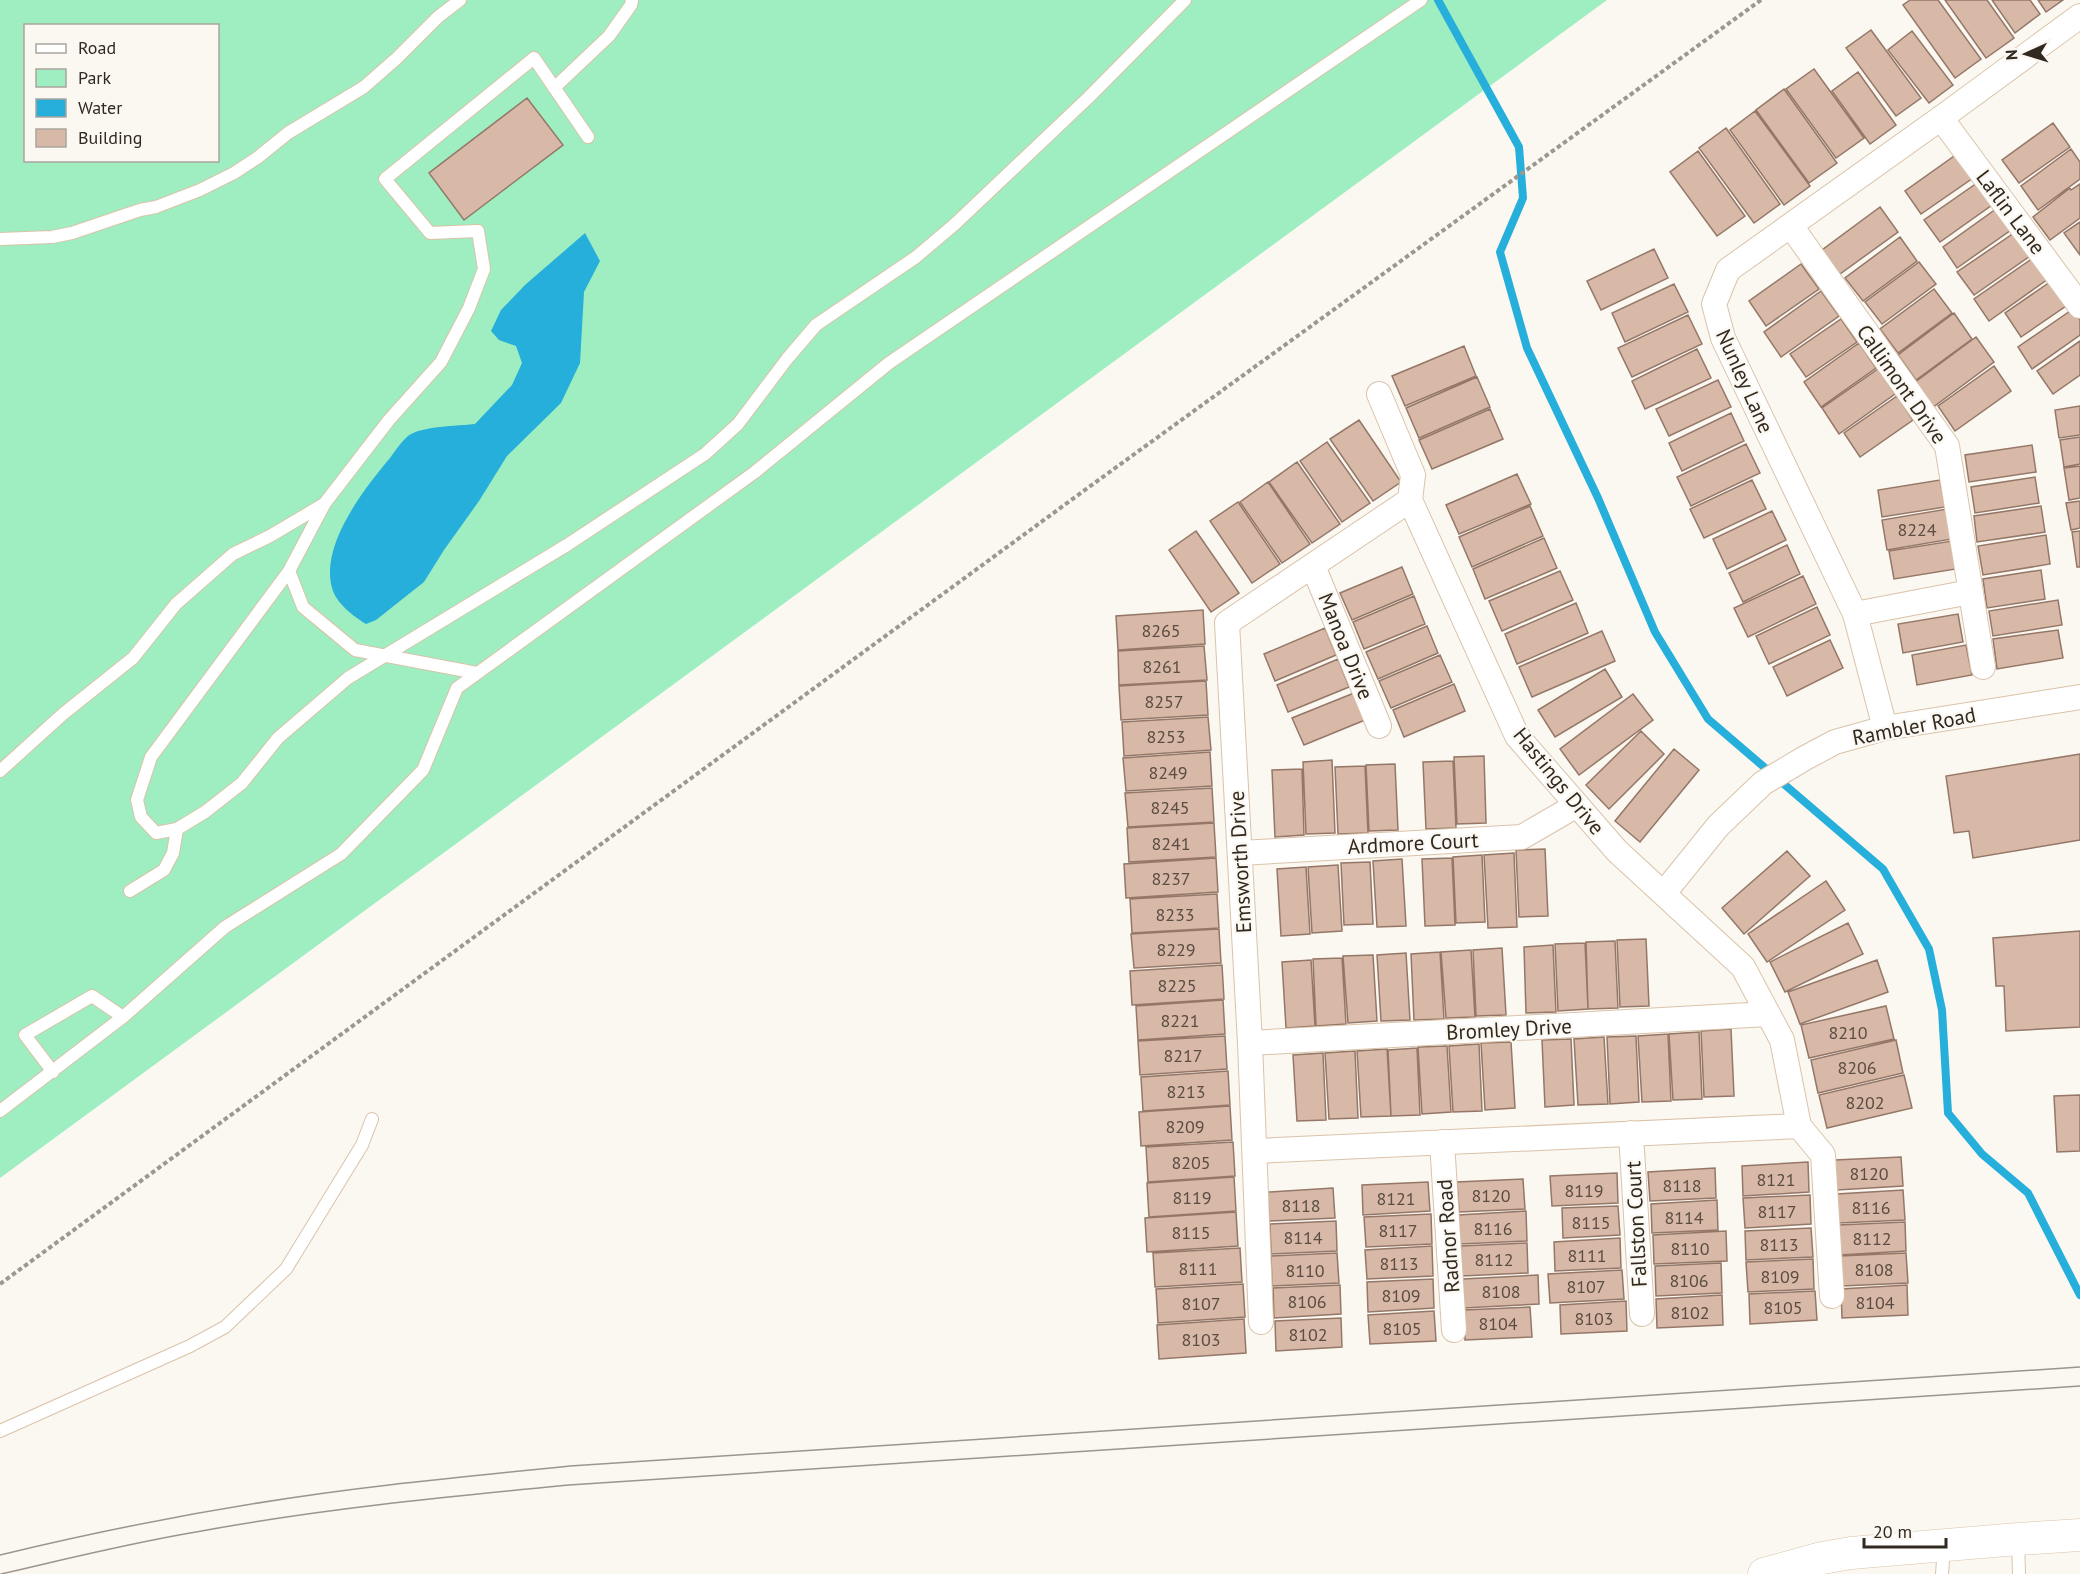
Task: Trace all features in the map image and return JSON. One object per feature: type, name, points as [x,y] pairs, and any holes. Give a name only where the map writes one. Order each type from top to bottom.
[{"type":"street","name":"Nunley Lane","points":[[1885,728],[1855,614],[1723,338],[1714,304],[1728,270],[2080,16]]},
{"type":"street","name":"Laflin Lane","points":[[1941,118],[2080,306]]},
{"type":"street","name":"Callimont Drive","points":[[1791,226],[1947,446],[1983,667]]},
{"type":"street","name":"Hastings Drive","points":[[1379,394],[1413,475],[1410,500],[1517,736],[1617,851],[1743,968],[1782,1040],[1799,1126],[1822,1155],[1832,1296]]},
{"type":"street","name":"Emsworth Drive","points":[[1262,1322],[1250,1043],[1227,624],[1410,500]]},
{"type":"street","name":"Manoa Drive","points":[[1313,566],[1379,726]]},
{"type":"street","points":[[1855,614],[1970,592]]},
{"type":"street","name":"Rambler Road","points":[[1664,893],[1718,826],[1763,783],[1835,742],[1885,728],[2080,697]]},
{"type":"street","name":"Ardmore Court","points":[[1240,853],[1522,837],[1577,805]]},
{"type":"street","name":"Bromley Drive","points":[[1250,1043],[1768,1014]]},
{"type":"street","points":[[1255,1151],[1799,1126]]},
{"type":"street","name":"Fallston Court","points":[[1631,1133],[1642,1314]]},
{"type":"street","name":"Radnor Road","points":[[1442,1142],[1454,1330]]},
{"type":"street","points":[[1764,1574],[1822,1558],[1943,1560],[2018,1539],[2080,1535]]},
{"type":"lane","points":[[0,239],[52,237],[80,231],[140,210],[156,207],[200,190],[234,173],[288,133],[364,87],[438,17],[460,0]]},
{"type":"lane","points":[[554,88],[609,36],[631,5],[632,0]]},
{"type":"lane","points":[[588,137],[534,58],[385,179],[430,233],[478,231],[484,269],[469,309],[441,362],[389,420],[325,503],[290,571],[151,757],[138,800],[141,818],[156,833],[177,829],[205,812],[242,783],[278,738],[348,678],[567,545],[705,454],[738,424],[816,326],[916,257],[955,224],[1089,97],[1185,0]]},
{"type":"lane","points":[[0,1111],[123,1017],[225,927],[341,854],[423,770],[457,688],[755,472],[889,363],[1420,1]]},
{"type":"lane","points":[[0,771],[63,714],[133,658],[176,604],[233,554],[270,536],[325,503]]},
{"type":"lane","points":[[290,571],[303,607],[356,650],[477,673]]},
{"type":"lane","points":[[129,891],[164,870],[173,853],[177,829]]},
{"type":"lane","points":[[53,1072],[25,1035],[92,996],[123,1017]]},
{"type":"lane","points":[[0,1431],[190,1346],[225,1327],[286,1269],[362,1145],[372,1119]]},
{"type":"lane","points":[[2018,1539],[2019,1574]]},
{"type":"path","points":[[0,1284],[1089,487],[1761,0]]},
{"type":"green space","points":[[0,0],[1607,0],[0,1178]]},
{"type":"water","points":[[585,233],[600,261],[584,292],[580,363],[561,403],[507,456],[424,582],[376,620],[366,624],[341,604],[332,588],[330,571],[332,554],[347,518],[368,485],[408,436],[430,428],[475,424],[512,385],[522,363],[516,346],[499,340],[491,331],[501,310],[525,285]]},
{"type":"building","points":[[1910,0],[1938,0],[1981,59],[1955,78],[1903,5]]},
{"type":"building","points":[[1945,0],[1987,0],[2014,38],[1986,58]]},
{"type":"building","points":[[1992,0],[2030,0],[2040,14],[2015,33]]},
{"type":"building","points":[[2038,0],[2063,0],[2046,12]]},
{"type":"building","points":[[1871,30],[1921,98],[1896,116],[1846,48]]},
{"type":"building","points":[[1912,31],[1953,85],[1929,103],[1888,50]]},
{"type":"building","points":[[1814,69],[1864,138],[1836,158],[1786,89]]},
{"type":"building","points":[[1858,72],[1896,125],[1870,144],[1832,91]]},
{"type":"building","points":[[1784,89],[1837,163],[1809,183],[1756,110]]},
{"type":"building","points":[[527,98],[563,145],[464,220],[429,173]]},
{"type":"building","points":[[1755,111],[1810,186],[1784,205],[1730,130]]},
{"type":"building","points":[[2053,123],[2070,147],[2019,183],[2002,160]]},
{"type":"building","points":[[1726,128],[1780,204],[1754,223],[1699,148]]},
{"type":"building","points":[[2071,149],[2080,162],[2080,179],[2038,210],[2021,186]]},
{"type":"building","points":[[1698,151],[1745,216],[1717,236],[1670,172]]},
{"type":"building","points":[[1957,154],[1973,178],[1921,214],[1905,191]]},
{"type":"building","points":[[1977,183],[1992,205],[1940,242],[1924,220]]},
{"type":"building","points":[[2080,184],[2080,218],[2050,240],[2033,217],[2070,188],[2071,190]]},
{"type":"building","points":[[1880,207],[1898,232],[1840,274],[1822,250]]},
{"type":"building","points":[[1996,209],[2011,230],[1957,268],[1943,247]]},
{"type":"building","points":[[2080,222],[2080,255],[2064,233]]},
{"type":"building","points":[[2014,233],[2030,256],[1974,295],[1957,272]]},
{"type":"building","points":[[1900,237],[1917,261],[1863,301],[1845,278]]},
{"type":"building","points":[[1654,249],[1668,278],[1601,310],[1587,281]]},
{"type":"building","points":[[2033,258],[2048,279],[1989,321],[1974,299]]},
{"type":"building","points":[[1919,262],[1936,284],[1882,324],[1865,302]]},
{"type":"building","points":[[1801,264],[1819,289],[1766,326],[1749,301]]},
{"type":"building","points":[[2050,282],[2066,306],[2021,337],[2005,313]]},
{"type":"building","points":[[1674,284],[1688,312],[1625,342],[1612,313]]},
{"type":"building","points":[[1934,289],[1952,313],[1898,353],[1880,329]]},
{"type":"building","points":[[1821,291],[1839,316],[1781,357],[1764,332]]},
{"type":"building","points":[[2073,309],[2080,320],[2080,335],[2032,369],[2018,347]]},
{"type":"building","points":[[1954,313],[1972,339],[1916,380],[1898,355]]},
{"type":"building","points":[[1688,315],[1702,344],[1632,377],[1618,348]]},
{"type":"building","points":[[1841,319],[1857,342],[1806,377],[1790,354]]},
{"type":"building","points":[[1976,337],[1994,362],[1932,408],[1914,383]]},
{"type":"building","points":[[2080,341],[2080,375],[2053,394],[2037,371]]},
{"type":"building","points":[[1859,343],[1876,368],[1821,407],[1804,382]]},
{"type":"building","points":[[1464,346],[1476,376],[1405,406],[1392,376]]},
{"type":"building","points":[[1697,349],[1711,378],[1645,409],[1632,381]]},
{"type":"building","points":[[1994,366],[2011,391],[1955,431],[1938,406]]},
{"type":"building","points":[[1878,369],[1895,394],[1839,434],[1822,408]]},
{"type":"building","points":[[1477,377],[1490,407],[1419,438],[1406,408]]},
{"type":"building","points":[[1718,380],[1731,407],[1669,436],[1656,409]]},
{"type":"building","points":[[1897,396],[1913,420],[1860,457],[1844,433]]},
{"type":"building","points":[[2080,406],[2080,435],[2059,438],[2055,410]]},
{"type":"building","points":[[1490,409],[1503,439],[1432,469],[1419,440]]},
{"type":"building","points":[[1731,413],[1744,441],[1682,471],[1669,443]]},
{"type":"building","points":[[1359,420],[1401,482],[1373,501],[1330,439]]},
{"type":"building","points":[[2080,437],[2080,464],[2064,467],[2060,440]]},
{"type":"building","points":[[1327,442],[1370,503],[1342,522],[1300,461]]},
{"type":"building","points":[[1746,444],[1760,473],[1691,506],[1677,477]]},
{"type":"building","points":[[2032,445],[2036,472],[1969,482],[1965,455]]},
{"type":"building","points":[[1297,462],[1340,524],[1312,543],[1269,482]]},
{"type":"building","points":[[2080,466],[2080,498],[2069,500],[2064,468]]},
{"type":"building","points":[[1517,474],[1531,504],[1459,534],[1446,505]]},
{"type":"building","points":[[2035,477],[2039,503],[1975,513],[1971,487]]},
{"type":"building","points":[[1752,480],[1766,509],[1704,538],[1690,509]]},
{"type":"building","points":[[1940,480],[1945,507],[1882,517],[1878,490]]},
{"type":"building","points":[[1268,482],[1310,544],[1282,563],[1240,502]]},
{"type":"building","points":[[2080,501],[2080,528],[2071,530],[2066,503]]},
{"type":"building","points":[[1238,502],[1280,564],[1252,583],[1210,521]]},
{"type":"building","points":[[1530,506],[1543,536],[1472,567],[1459,537]]},
{"type":"building","points":[[2041,506],[2045,532],[1977,542],[1974,516]]},
{"type":"building","points":[[1947,509],[1952,539],[1887,550],[1882,520]]},
{"type":"building","points":[[1772,511],[1786,540],[1727,569],[1713,539]]},
{"type":"building","points":[[1196,531],[1239,593],[1211,612],[1169,550]]},
{"type":"building","points":[[2080,531],[2080,567],[2077,567],[2072,532]]},
{"type":"building","points":[[2046,535],[2050,564],[1983,575],[1978,546]]},
{"type":"building","points":[[1544,538],[1557,568],[1485,599],[1473,569]]},
{"type":"building","points":[[1952,541],[1956,569],[1894,579],[1889,551]]},
{"type":"building","points":[[1787,545],[1800,574],[1743,602],[1729,573]]},
{"type":"building","points":[[1402,567],[1413,594],[1352,620],[1340,593]]},
{"type":"building","points":[[2041,570],[2045,599],[1987,608],[1983,579]]},
{"type":"building","points":[[1560,571],[1573,600],[1502,631],[1489,601]]},
{"type":"building","points":[[1803,576],[1816,604],[1748,637],[1734,608]]},
{"type":"building","points":[[1414,596],[1425,624],[1364,649],[1353,622]]},
{"type":"building","points":[[2058,600],[2062,625],[1993,636],[1989,611]]},
{"type":"building","points":[[1576,603],[1588,633],[1517,664],[1505,634]]},
{"type":"building","points":[[1817,607],[1830,635],[1769,664],[1756,636]]},
{"type":"building","points":[[1203,610],[1205,644],[1118,650],[1116,616]]},
{"type":"building","points":[[1958,614],[1963,642],[1903,653],[1898,624]]},
{"type":"building","points":[[1427,626],[1438,653],[1378,679],[1366,652]]},
{"type":"building","points":[[1325,628],[1336,655],[1275,681],[1264,654]]},
{"type":"building","points":[[2058,630],[2063,658],[1997,669],[1993,639]]},
{"type":"building","points":[[1602,631],[1615,661],[1532,697],[1519,667]]},
{"type":"building","points":[[1830,640],[1843,668],[1787,696],[1773,667]]},
{"type":"building","points":[[1966,645],[1972,675],[1917,685],[1912,655]]},
{"type":"building","points":[[1204,646],[1207,680],[1119,685],[1118,651]]},
{"type":"building","points":[[1440,655],[1452,682],[1391,708],[1379,681]]},
{"type":"building","points":[[1338,659],[1349,687],[1288,712],[1277,685]]},
{"type":"building","points":[[1605,669],[1622,697],[1555,737],[1538,710]]},
{"type":"building","points":[[1206,681],[1208,715],[1121,720],[1119,686]]},
{"type":"building","points":[[1454,684],[1465,711],[1404,737],[1393,710]]},
{"type":"building","points":[[1354,693],[1365,720],[1304,745],[1292,718]]},
{"type":"building","points":[[1633,694],[1653,720],[1579,775],[1560,749]]},
{"type":"building","points":[[1208,717],[1211,750],[1124,756],[1122,722]]},
{"type":"building","points":[[1641,731],[1664,754],[1609,809],[1586,785]]},
{"type":"building","points":[[1674,749],[1699,770],[1640,842],[1615,821]]},
{"type":"building","points":[[1210,752],[1212,786],[1126,791],[1123,758]]},
{"type":"building","points":[[2080,754],[2080,840],[1973,858],[1969,831],[1954,833],[1946,776]]},
{"type":"building","points":[[1484,756],[1486,823],[1457,824],[1454,757]]},
{"type":"building","points":[[1332,760],[1335,833],[1306,834],[1303,762]]},
{"type":"building","points":[[1453,761],[1456,828],[1426,829],[1423,762]]},
{"type":"building","points":[[1395,764],[1398,830],[1369,831],[1366,765]]},
{"type":"building","points":[[1365,766],[1368,833],[1338,834],[1335,767]]},
{"type":"building","points":[[1302,769],[1304,835],[1275,837],[1272,770]]},
{"type":"building","points":[[1212,788],[1214,822],[1128,827],[1125,793]]},
{"type":"building","points":[[1214,823],[1216,857],[1129,862],[1127,828]]},
{"type":"building","points":[[1545,849],[1548,916],[1519,917],[1516,850]]},
{"type":"building","points":[[1787,851],[1810,876],[1744,934],[1722,908]]},
{"type":"building","points":[[1514,853],[1517,927],[1488,928],[1484,855]]},
{"type":"building","points":[[1482,855],[1485,922],[1456,923],[1453,857]]},
{"type":"building","points":[[1216,858],[1218,892],[1126,898],[1124,864]]},
{"type":"building","points":[[1452,858],[1455,925],[1425,926],[1422,859]]},
{"type":"building","points":[[1402,859],[1406,926],[1377,927],[1373,861]]},
{"type":"building","points":[[1370,862],[1373,924],[1344,925],[1341,863]]},
{"type":"building","points":[[1338,865],[1342,931],[1312,933],[1308,867]]},
{"type":"building","points":[[1306,867],[1310,934],[1281,936],[1277,869]]},
{"type":"building","points":[[1826,881],[1845,910],[1767,962],[1748,934]]},
{"type":"building","points":[[1217,894],[1219,928],[1132,933],[1130,899]]},
{"type":"building","points":[[1848,923],[1863,954],[1785,992],[1770,962]]},
{"type":"building","points":[[1219,929],[1221,963],[1134,968],[1131,934]]},
{"type":"building","points":[[2080,931],[2080,1027],[2006,1031],[2004,986],[1996,986],[1993,938]]},
{"type":"building","points":[[1646,939],[1649,1006],[1620,1007],[1617,940]]},
{"type":"building","points":[[1615,941],[1618,1008],[1588,1009],[1586,942]]},
{"type":"building","points":[[1585,943],[1588,1009],[1558,1011],[1555,944]]},
{"type":"building","points":[[1553,945],[1556,1012],[1526,1013],[1524,947]]},
{"type":"building","points":[[1502,948],[1506,1015],[1476,1016],[1473,950]]},
{"type":"building","points":[[1471,950],[1475,1017],[1446,1018],[1441,952]]},
{"type":"building","points":[[1440,952],[1444,1019],[1414,1020],[1411,954]]},
{"type":"building","points":[[1406,953],[1410,1020],[1381,1021],[1377,955]]},
{"type":"building","points":[[1373,955],[1377,1021],[1348,1023],[1343,956]]},
{"type":"building","points":[[1342,958],[1346,1024],[1316,1026],[1313,959]]},
{"type":"building","points":[[1311,960],[1315,1026],[1286,1028],[1282,962]]},
{"type":"building","points":[[1877,960],[1888,992],[1800,1024],[1788,992]]},
{"type":"building","points":[[1222,965],[1224,999],[1132,1005],[1130,971]]},
{"type":"building","points":[[1223,1000],[1225,1034],[1138,1040],[1136,1006]]},
{"type":"building","points":[[1886,1006],[1894,1039],[1809,1058],[1801,1025]]},
{"type":"building","points":[[1731,1029],[1734,1096],[1704,1097],[1701,1031]]},
{"type":"building","points":[[1699,1032],[1702,1099],[1673,1100],[1669,1034]]},
{"type":"building","points":[[1668,1034],[1671,1101],[1642,1102],[1638,1036]]},
{"type":"building","points":[[1225,1036],[1227,1069],[1140,1075],[1138,1041]]},
{"type":"building","points":[[1636,1036],[1639,1102],[1610,1104],[1607,1037]]},
{"type":"building","points":[[1604,1037],[1608,1104],[1578,1105],[1574,1039]]},
{"type":"building","points":[[1571,1039],[1574,1105],[1545,1107],[1542,1040]]},
{"type":"building","points":[[1896,1040],[1903,1073],[1818,1093],[1811,1060]]},
{"type":"building","points":[[1511,1042],[1515,1108],[1485,1110],[1481,1043]]},
{"type":"building","points":[[1479,1044],[1482,1111],[1453,1112],[1449,1046]]},
{"type":"building","points":[[1447,1046],[1451,1112],[1422,1114],[1418,1047]]},
{"type":"building","points":[[1417,1048],[1420,1115],[1391,1116],[1388,1050]]},
{"type":"building","points":[[1387,1049],[1391,1116],[1361,1117],[1357,1051]]},
{"type":"building","points":[[1355,1051],[1358,1118],[1329,1119],[1325,1053]]},
{"type":"building","points":[[1323,1053],[1326,1120],[1297,1121],[1293,1055]]},
{"type":"building","points":[[1228,1071],[1230,1105],[1143,1111],[1141,1077]]},
{"type":"building","points":[[1904,1075],[1912,1108],[1827,1128],[1819,1095]]},
{"type":"building","points":[[2080,1095],[2080,1151],[2057,1152],[2054,1096]]},
{"type":"building","points":[[1230,1106],[1232,1140],[1141,1146],[1139,1112]]},
{"type":"building","points":[[1233,1142],[1235,1176],[1148,1182],[1146,1147]]},
{"type":"building","points":[[1901,1157],[1903,1186],[1837,1190],[1835,1160]]},
{"type":"building","points":[[1808,1162],[1809,1192],[1743,1196],[1742,1166]]},
{"type":"building","points":[[1715,1168],[1716,1198],[1650,1201],[1648,1172]]},
{"type":"building","points":[[1617,1173],[1618,1203],[1552,1206],[1550,1176]]},
{"type":"building","points":[[1234,1177],[1236,1211],[1149,1217],[1147,1183]]},
{"type":"building","points":[[1523,1179],[1525,1209],[1459,1212],[1457,1182]]},
{"type":"building","points":[[1428,1182],[1430,1211],[1363,1215],[1362,1185]]},
{"type":"building","points":[[1333,1188],[1335,1218],[1269,1221],[1268,1192]]},
{"type":"building","points":[[1903,1190],[1905,1220],[1839,1223],[1837,1194]]},
{"type":"building","points":[[1810,1195],[1811,1224],[1745,1228],[1743,1198]]},
{"type":"building","points":[[1717,1200],[1718,1230],[1652,1233],[1651,1204]]},
{"type":"building","points":[[1618,1206],[1620,1235],[1563,1238],[1562,1208]]},
{"type":"building","points":[[1526,1211],[1527,1241],[1460,1244],[1459,1215]]},
{"type":"building","points":[[1236,1212],[1238,1246],[1147,1252],[1145,1218]]},
{"type":"building","points":[[1431,1214],[1432,1244],[1366,1247],[1364,1217]]},
{"type":"building","points":[[1336,1221],[1337,1251],[1271,1254],[1270,1224]]},
{"type":"building","points":[[1905,1222],[1906,1251],[1840,1255],[1839,1225]]},
{"type":"building","points":[[1811,1228],[1813,1257],[1746,1260],[1745,1231]]},
{"type":"building","points":[[1726,1231],[1727,1261],[1654,1264],[1653,1235]]},
{"type":"building","points":[[1620,1238],[1621,1268],[1555,1271],[1554,1242]]},
{"type":"building","points":[[1527,1243],[1528,1273],[1462,1276],[1461,1246]]},
{"type":"building","points":[[1432,1246],[1433,1276],[1367,1279],[1365,1250]]},
{"type":"building","points":[[1240,1248],[1242,1282],[1155,1287],[1153,1253]]},
{"type":"building","points":[[1337,1253],[1339,1283],[1272,1286],[1271,1256]]},
{"type":"building","points":[[1906,1253],[1908,1283],[1842,1286],[1840,1256]]},
{"type":"building","points":[[1813,1259],[1814,1289],[1748,1292],[1746,1262]]},
{"type":"building","points":[[1721,1263],[1722,1293],[1656,1296],[1655,1266]]},
{"type":"building","points":[[1622,1270],[1624,1299],[1550,1303],[1548,1274]]},
{"type":"building","points":[[1538,1275],[1539,1304],[1464,1308],[1463,1279]]},
{"type":"building","points":[[1433,1279],[1434,1308],[1368,1312],[1367,1282]]},
{"type":"building","points":[[1243,1284],[1245,1317],[1158,1323],[1156,1289]]},
{"type":"building","points":[[1340,1285],[1341,1314],[1274,1318],[1273,1288]]},
{"type":"building","points":[[1907,1285],[1908,1315],[1842,1318],[1841,1289]]},
{"type":"building","points":[[1815,1291],[1817,1320],[1750,1324],[1749,1294]]},
{"type":"building","points":[[1722,1295],[1723,1325],[1657,1328],[1656,1299]]},
{"type":"building","points":[[1626,1301],[1627,1331],[1561,1334],[1560,1305]]},
{"type":"building","points":[[1530,1307],[1532,1337],[1465,1340],[1464,1310]]},
{"type":"building","points":[[1434,1311],[1436,1341],[1370,1344],[1368,1315]]},
{"type":"building","points":[[1341,1318],[1342,1347],[1276,1351],[1275,1321]]},
{"type":"building","points":[[1244,1319],[1246,1353],[1159,1359],[1157,1325]]},
{"type":"waterway","points":[[1438,0],[1519,147],[1523,198],[1500,252],[1527,348],[1598,498],[1655,632],[1708,719],[1883,869],[1929,949],[1942,1010],[1948,1113],[1982,1154],[2028,1193],[2080,1295]]},
{"type":"tram line","points":[[0,1555],[145,1523],[291,1498],[570,1466],[2080,1367]]},
{"type":"tram line","points":[[1,1574],[147,1541],[243,1524],[382,1504],[569,1485],[2080,1386]]}]
